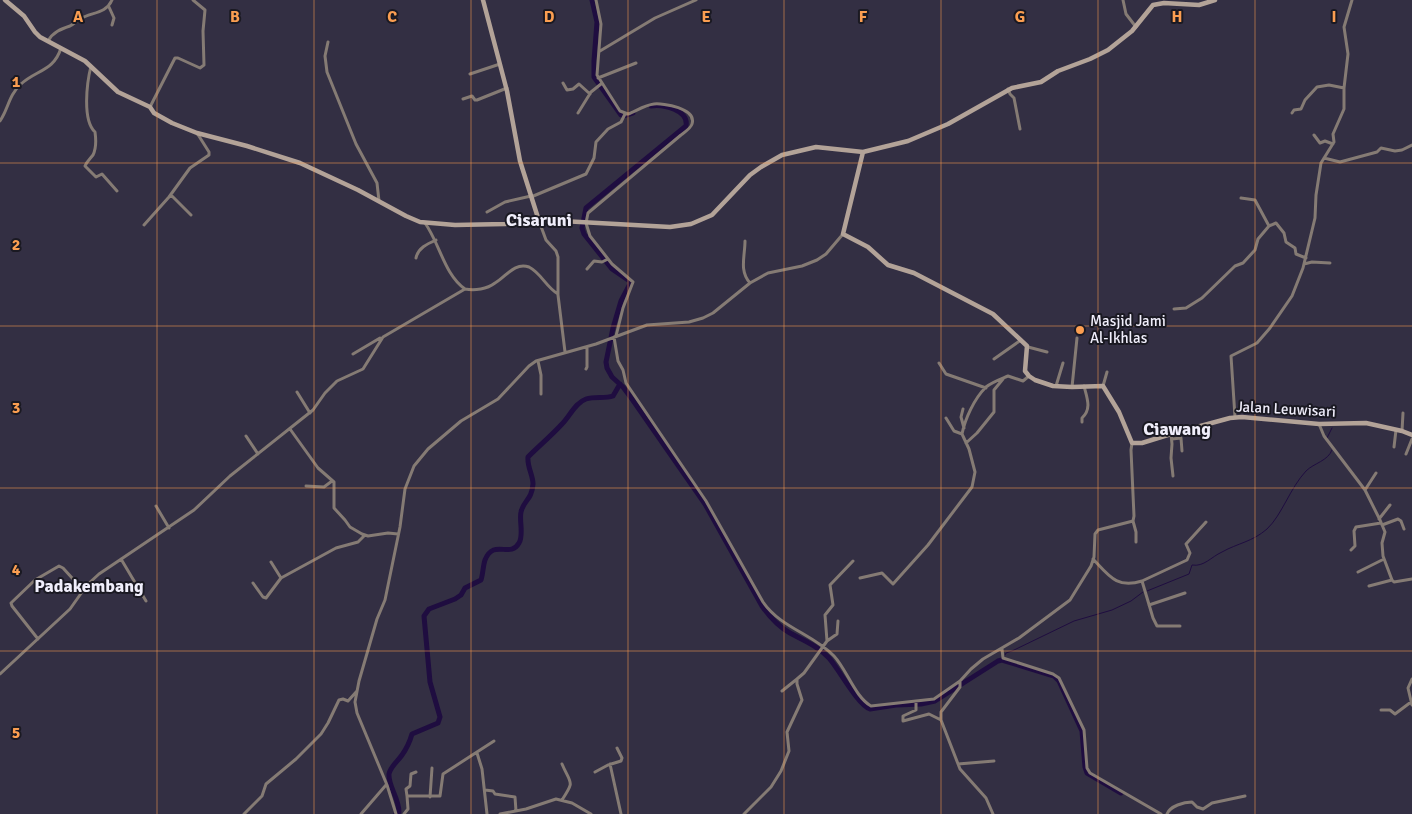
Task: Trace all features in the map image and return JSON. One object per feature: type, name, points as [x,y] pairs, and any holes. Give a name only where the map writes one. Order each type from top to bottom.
[{"type":"main road","points":[[5,0],[24,16],[35,32],[48,42],[78,56],[118,92],[150,107],[154,113],[172,124],[300,163],[406,216],[425,223],[504,224],[539,221],[651,226],[691,224],[712,215],[744,180],[761,167],[778,157],[797,150],[816,147],[862,152],[915,138],[938,129],[1008,89],[1038,83],[1058,70],[1099,55],[1136,26],[1156,2],[1199,5],[1215,0]]},
{"type":"main road","points":[[482,0],[507,88],[520,161],[539,221]]},
{"type":"main road","points":[[862,152],[843,234],[868,247],[892,267],[914,273],[993,314],[1028,347],[1025,369],[1029,376],[1035,380],[1072,388],[1103,386],[1119,412],[1132,443]]},
{"type":"main road","name":"Jalan Leuwisari","points":[[1132,443],[1142,443],[1171,436],[1235,417],[1319,424],[1366,423],[1399,430],[1412,435]]},
{"type":"street","points":[[48,42],[56,32],[109,7],[112,0]]},
{"type":"street","points":[[150,107],[175,58],[200,68],[204,65],[203,31],[205,10],[193,0]]},
{"type":"street","points":[[596,0],[602,24],[597,68],[599,86],[625,115]]},
{"type":"street","points":[[599,51],[655,18],[696,0]]},
{"type":"street","points":[[1123,0],[1126,14],[1136,26]]},
{"type":"street","points":[[1235,417],[1231,356],[1256,342],[1270,328],[1294,290],[1306,258],[1315,218],[1320,170],[1324,158],[1333,144],[1333,134],[1344,113],[1344,88],[1348,54],[1344,26],[1352,0]]},
{"type":"street","points":[[109,7],[114,18],[112,25]]},
{"type":"street","points":[[328,42],[325,56],[328,72],[356,144],[377,183],[379,201]]},
{"type":"street","points":[[0,121],[15,90],[27,79],[52,65],[59,56],[61,48]]},
{"type":"street","points":[[598,78],[636,63]]},
{"type":"street","points":[[470,74],[500,64]]},
{"type":"street","points":[[91,66],[87,86],[88,118],[92,130],[95,132],[95,141],[93,154],[85,166],[96,177],[102,174],[117,191]]},
{"type":"street","points":[[563,83],[567,90],[573,89],[579,84],[590,94]]},
{"type":"street","points":[[1292,113],[1294,110],[1301,109],[1306,98],[1317,87],[1325,85],[1344,88]]},
{"type":"street","points":[[578,113],[590,94],[599,86]]},
{"type":"street","points":[[463,99],[472,96],[475,100],[478,100],[507,88]]},
{"type":"street","points":[[1008,89],[1014,98],[1020,129]]},
{"type":"street","points":[[625,115],[650,105],[668,104],[687,112],[692,124],[671,144],[590,210],[583,223],[606,260],[633,282],[613,338],[618,361],[623,370],[626,383],[706,501],[768,609],[781,622],[836,659],[868,705],[874,707],[916,703],[936,698],[960,684]]},
{"type":"street","points":[[487,212],[505,202],[531,196],[586,174],[594,158],[597,140],[623,120],[625,115]]},
{"type":"street","points":[[144,225],[171,195],[190,168],[209,154],[197,133]]},
{"type":"street","points":[[1314,135],[1320,143],[1326,141],[1333,144]]},
{"type":"street","points":[[1324,158],[1340,162],[1377,152],[1381,148],[1398,150],[1412,144]]},
{"type":"street","points":[[171,195],[191,215]]},
{"type":"street","points":[[1241,198],[1256,201],[1269,226]]},
{"type":"street","points":[[539,221],[546,240],[556,251],[558,257],[558,294],[565,352]]},
{"type":"street","points":[[425,223],[436,240],[456,282],[465,290]]},
{"type":"street","points":[[1174,309],[1186,308],[1202,298],[1235,266],[1243,263],[1254,251],[1258,239],[1269,226],[1276,223],[1284,233],[1286,242],[1295,248],[1296,254],[1306,258]]},
{"type":"street","points":[[396,813],[387,784],[356,710],[355,702],[385,600],[407,480],[418,459],[461,421],[498,399],[529,366],[538,361],[587,347],[647,325],[689,322],[703,318],[713,313],[750,283],[777,270],[802,266],[818,260],[826,254],[843,234]]},
{"type":"street","points":[[416,258],[416,255],[423,246],[436,240]]},
{"type":"street","points":[[745,241],[743,268],[750,283]]},
{"type":"street","points":[[587,269],[594,261],[606,260]]},
{"type":"street","points":[[1304,264],[1312,262],[1330,263]]},
{"type":"street","points":[[353,354],[465,290],[483,288],[495,284],[513,269],[525,266],[531,268],[552,291],[558,294]]},
{"type":"street","points":[[0,674],[70,608],[83,590],[99,574],[188,515],[230,476],[310,413],[325,393],[337,382],[363,369],[383,337]]},
{"type":"street","points":[[1072,388],[1077,338]]},
{"type":"street","points":[[994,359],[1021,340]]},
{"type":"street","points":[[586,369],[587,347]]},
{"type":"street","points":[[1028,347],[1047,352]]},
{"type":"street","points":[[538,361],[541,375],[541,394]]},
{"type":"street","points":[[939,363],[945,374],[986,388]]},
{"type":"street","points":[[1056,386],[1064,363]]},
{"type":"street","points":[[1103,386],[1107,372]]},
{"type":"street","points":[[860,578],[882,573],[893,584],[936,535],[971,489],[975,478],[973,464],[962,434],[966,418],[986,388],[992,383],[1009,376],[1023,381],[1029,376]]},
{"type":"street","points":[[966,443],[994,412],[994,390],[1003,379]]},
{"type":"street","points":[[1082,422],[1088,407],[1084,386]]},
{"type":"street","points":[[297,392],[310,413]]},
{"type":"street","points":[[963,409],[961,416],[964,428]]},
{"type":"street","points":[[1394,447],[1403,412]]},
{"type":"street","points":[[946,418],[954,431],[962,434]]},
{"type":"street","points":[[1319,424],[1322,432],[1365,490],[1379,518],[1385,532],[1382,543],[1384,559],[1392,580]]},
{"type":"street","points":[[290,429],[318,468],[335,484],[333,504],[335,511],[346,520],[350,527],[366,535],[398,534]]},
{"type":"street","points":[[246,436],[258,454]]},
{"type":"street","points":[[1173,476],[1171,436],[1180,438],[1182,450]]},
{"type":"street","points":[[1406,454],[1412,439]]},
{"type":"street","points":[[1132,443],[1133,521],[1136,542]]},
{"type":"street","points":[[1365,490],[1376,473]]},
{"type":"street","points":[[306,486],[324,487],[332,481]]},
{"type":"street","points":[[1379,518],[1390,505]]},
{"type":"street","points":[[156,506],[169,528]]},
{"type":"street","points":[[1351,550],[1355,545],[1354,531],[1356,527],[1381,524],[1398,519],[1401,520],[1404,529]]},
{"type":"street","points":[[992,814],[986,798],[962,772],[958,764],[941,720],[941,712],[970,669],[1036,626],[1070,600],[1083,581],[1093,559],[1095,534],[1098,530],[1133,521]]},
{"type":"street","points":[[1093,559],[1108,575],[1120,583],[1142,582],[1187,560],[1190,553],[1186,544],[1206,522]]},
{"type":"street","points":[[253,583],[266,598],[281,578],[333,549],[358,542],[366,535]]},
{"type":"street","points":[[121,559],[146,601]]},
{"type":"street","points":[[1358,572],[1384,559]]},
{"type":"street","points":[[826,641],[825,615],[833,604],[830,585],[853,561]]},
{"type":"street","points":[[271,562],[281,578]]},
{"type":"street","points":[[38,639],[11,603],[35,580],[58,567],[63,568],[83,590]]},
{"type":"street","points":[[1369,586],[1392,580],[1394,582],[1412,579]]},
{"type":"street","points":[[1142,582],[1152,618],[1157,626],[1180,626]]},
{"type":"street","points":[[1149,605],[1185,593]]},
{"type":"street","points":[[782,691],[804,673],[826,641],[837,634],[838,621]]},
{"type":"street","points":[[1002,648],[1003,658],[1053,674],[1059,678],[1084,730],[1087,768],[1090,773],[1161,814]]},
{"type":"street","points":[[744,814],[771,787],[788,754],[790,748],[787,732],[802,700],[797,679]]},
{"type":"street","points":[[1381,710],[1390,710],[1395,714],[1411,703],[1408,688],[1412,679]]},
{"type":"street","points":[[244,814],[262,796],[266,784],[296,759],[321,734],[339,700],[348,701],[357,690]]},
{"type":"street","points":[[916,703],[915,711],[903,716],[903,721],[929,714],[941,720]]},
{"type":"street","points":[[408,796],[441,796],[443,774],[494,741]]},
{"type":"street","points":[[595,772],[622,760],[617,748]]},
{"type":"street","points":[[477,753],[482,768],[487,814]]},
{"type":"street","points":[[958,764],[994,761]]},
{"type":"street","points":[[562,764],[571,788],[562,800]]},
{"type":"street","points":[[610,764],[620,814]]},
{"type":"street","points":[[430,797],[432,768]]},
{"type":"street","points":[[404,814],[408,809],[406,789],[410,786],[412,774],[416,772]]},
{"type":"street","points":[[361,814],[387,784]]},
{"type":"street","points":[[485,790],[494,791],[498,795],[515,797],[516,811]]},
{"type":"street","points":[[1166,814],[1170,808],[1187,802],[1192,802],[1197,807],[1203,809],[1212,803],[1245,796]]},
{"type":"street","points":[[500,814],[553,799],[572,803],[591,814]]},
{"type":"waterway","points":[[592,0],[597,22],[594,77],[621,115],[633,113]]},
{"type":"waterway","points":[[651,106],[674,109],[686,120],[686,126],[586,208],[582,228],[584,234],[612,269],[631,282],[621,301],[613,328],[606,362],[607,368],[612,377],[632,399],[705,504],[762,606],[782,628],[825,654],[848,686],[865,706],[870,709],[935,701],[1002,660],[1054,676],[1059,681],[1082,731],[1087,773],[1121,793]]},
{"type":"waterway","points":[[396,814],[399,812],[399,807],[389,779],[392,766],[405,750],[412,734],[438,723],[440,717],[430,682],[424,616],[429,609],[455,599],[461,595],[465,588],[481,580],[485,560],[493,550],[511,549],[519,543],[522,508],[529,497],[533,484],[528,457],[565,421],[579,403],[589,398],[613,396],[620,384]]},
{"type":"waterway","points":[[1327,438],[1332,428]]},
{"type":"waterway","points":[[1147,591],[1189,574],[1192,565],[1200,565],[1222,552],[1250,540],[1267,529],[1300,478],[1309,468],[1327,457],[1332,450]]},
{"type":"waterway","points":[[1005,655],[1074,621],[1112,610],[1131,601],[1143,592]]},
{"type":"place","name":"Masjid Jami Al-Ikhlas","points":[[1080,330]]},
{"type":"district","name":"Cisaruni","points":[[539,220]]},
{"type":"district","name":"Ciawang","points":[[1177,429]]},
{"type":"district","name":"Padakembang","points":[[89,586]]}]
